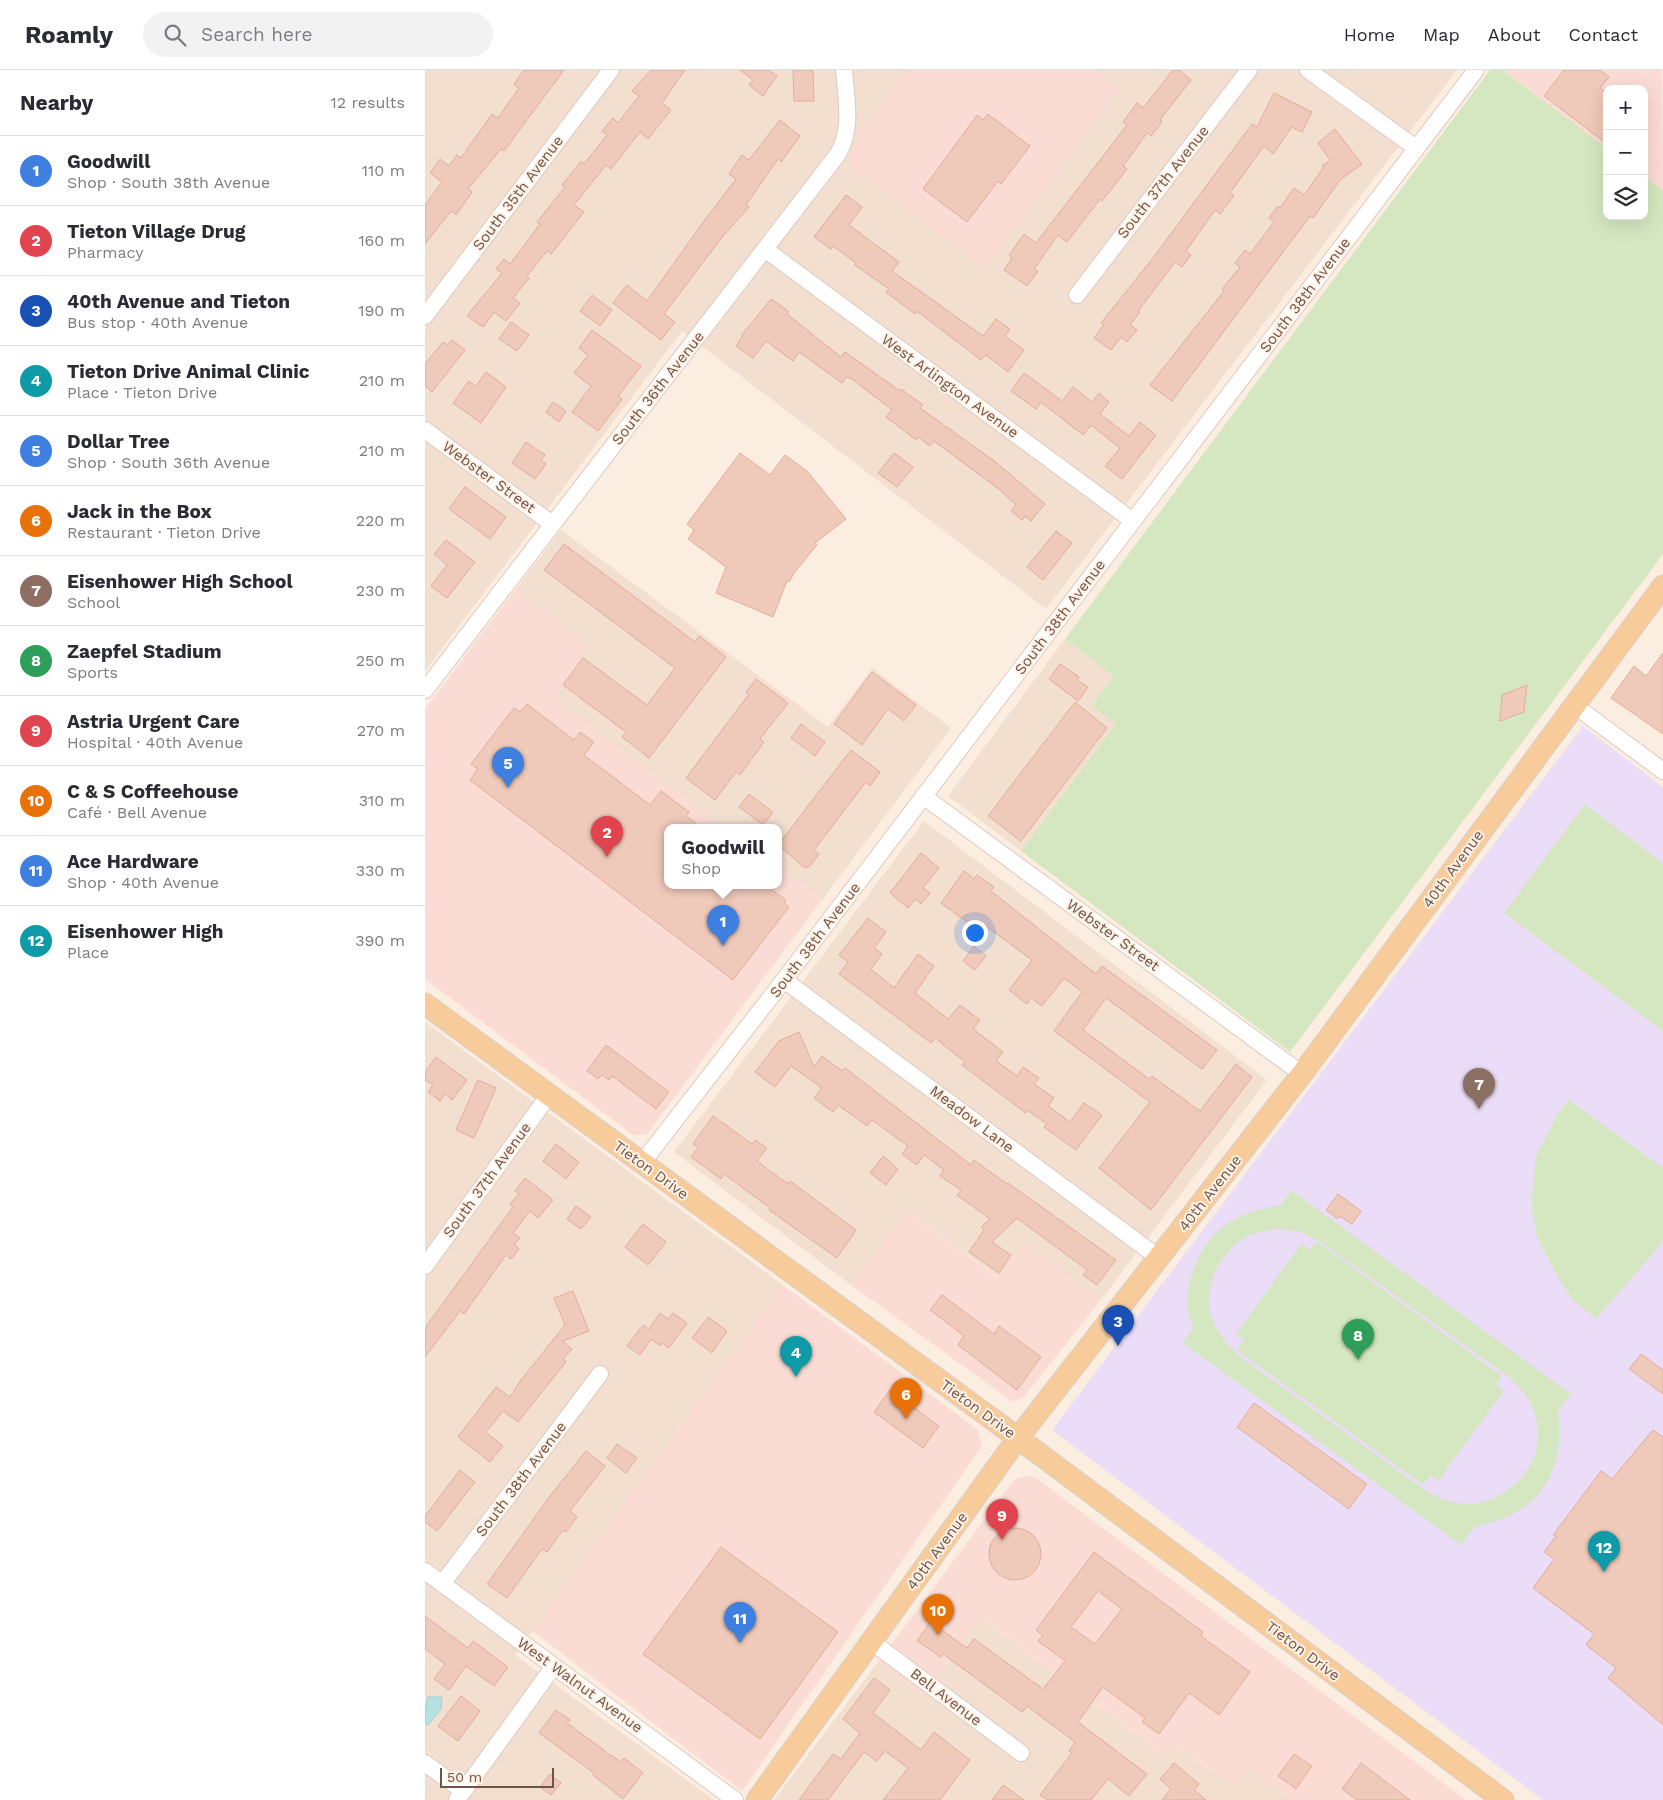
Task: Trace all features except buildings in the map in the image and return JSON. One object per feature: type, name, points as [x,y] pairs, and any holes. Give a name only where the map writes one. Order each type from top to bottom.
[{"type":"main road","name":"40th Avenue","points":[[757,1800],[1018,1438],[1302,1074],[1663,586]]},
{"type":"main road","name":"Tieton Drive","points":[[425,1004],[1018,1438],[1503,1800]]},
{"type":"street","name":"South 35th Avenue","points":[[425,316],[611,70]]},
{"type":"street","name":"South 36th Avenue","points":[[425,690],[766,250],[845,142],[848,128],[844,70]]},
{"type":"street","name":"South 37th Avenue","points":[[1077,294],[1249,70]]},
{"type":"street","points":[[1308,70],[1416,148]]},
{"type":"street","name":"South 38th Avenue","points":[[642,1163],[784,980],[1476,70]]},
{"type":"street","name":"West Arlington Avenue","points":[[766,250],[1133,521]]},
{"type":"street","name":"Webster Street","points":[[425,430],[552,524]]},
{"type":"street","points":[[1574,705],[1663,771]]},
{"type":"street","name":"Webster Street","points":[[923,796],[1302,1074]]},
{"type":"street","name":"Meadow Lane","points":[[784,980],[1159,1258]]},
{"type":"street","name":"South 37th Avenue","points":[[425,1266],[549,1095]]},
{"type":"street","name":"South 38th Avenue","points":[[443,1584],[600,1374]]},
{"type":"street","name":"West Walnut Avenue","points":[[425,1571],[735,1800]]},
{"type":"street","name":"Bell Avenue","points":[[872,1642],[1021,1753]]},
{"type":"street","points":[[425,1763],[460,1796],[554,1666]]},
{"type":"shaded area","points":[[425,70],[1457,70],[1046,609],[682,331],[425,671]]},
{"type":"shaded area","points":[[906,70],[1094,70],[1119,88],[985,268],[848,164],[862,129]]},
{"type":"shaded area","points":[[1502,70],[1662,70],[1663,190],[1648,179],[1648,85],[1603,85],[1603,145]]},
{"type":"shaded area","points":[[561,530],[828,727],[872,668],[951,728],[822,900],[782,870],[782,824],[721,824],[551,698],[515,590]]},
{"type":"shaded area","points":[[515,590],[590,646],[552,698],[721,824],[664,824],[664,889],[782,889],[782,870],[822,900],[647,1134],[633,1135],[425,979],[425,709]]},
{"type":"shaded area","points":[[1065,639],[1114,676],[1116,724],[1021,851],[948,796]]},
{"type":"shaded area","points":[[1583,726],[1663,787],[1663,1800],[1543,1800],[1052,1430]]},
{"type":"shaded area","points":[[924,821],[1267,1080],[1100,1301],[1024,1244],[998,1278],[908,1210],[851,1285],[674,1152]]},
{"type":"shaded area","points":[[425,1022],[783,1285],[515,1655],[714,1800],[425,1800]]},
{"type":"shaded area","points":[[907,1210],[997,1278],[1024,1243],[1100,1301],[1024,1397],[1013,1402],[851,1285]]},
{"type":"shaded area","points":[[783,1285],[978,1430],[982,1446],[742,1791],[532,1631]]},
{"type":"shaded area","points":[[1026,1476],[1036,1478],[1466,1800],[1291,1800],[1248,1768],[1233,1787],[1175,1744],[1165,1756],[981,1618],[922,1696],[878,1662],[1014,1480]]},
{"type":"shaded area","points":[[980,1618],[1164,1756],[1174,1744],[1233,1787],[1248,1767],[1291,1800],[774,1800],[878,1662],[922,1695]]},
{"type":"green space","points":[[1490,70],[1502,70],[1603,145],[1603,220],[1648,220],[1648,179],[1663,190],[1663,554],[1290,1052],[1021,851],[1116,724],[1092,706],[1114,676],[1065,639]]},
{"type":"green space","points":[[1585,804],[1663,863],[1663,1031],[1504,913]]},
{"type":"green space","points":[[1569,1100],[1663,1168],[1663,1242],[1596,1319],[1572,1299],[1558,1278],[1537,1237],[1531,1205],[1536,1156],[1558,1113]]},
{"type":"green space","points":[[1291,1190],[1571,1394],[1558,1411],[1559,1434],[1557,1454],[1552,1472],[1543,1488],[1531,1501],[1516,1512],[1475,1526],[1461,1545],[1183,1343],[1193,1328],[1189,1312],[1188,1295],[1191,1278],[1196,1262],[1205,1247],[1215,1234],[1228,1223],[1247,1213],[1281,1205]],"holes":[[[1275,1229],[1299,1231],[1321,1242],[1509,1377],[1520,1389],[1530,1401],[1538,1428],[1537,1444],[1533,1459],[1525,1473],[1514,1485],[1501,1495],[1469,1504],[1453,1503],[1429,1493],[1239,1356],[1227,1343],[1214,1324],[1209,1306],[1212,1281],[1223,1258],[1241,1240],[1252,1234]]]},
{"type":"green space","points":[[1316,1241],[1502,1376],[1496,1385],[1504,1391],[1438,1481],[1430,1475],[1423,1485],[1237,1350],[1244,1340],[1236,1334],[1301,1244],[1310,1250]]},
{"type":"water","points":[[428,1697],[442,1697],[441,1709],[428,1725],[425,1723],[425,1709]]},
{"type":"place","name":"Dollar Tree","points":[[508,788]]},
{"type":"place","name":"Tieton Village Drug","points":[[607,857]]},
{"type":"place","name":"Goodwill","points":[[723,946]]},
{"type":"place","name":"Eisenhower High School","points":[[1479,1109]]},
{"type":"place","name":"40th Avenue and Tieton","points":[[1118,1346]]},
{"type":"place","name":"Zaepfel Stadium","points":[[1358,1360]]},
{"type":"place","name":"Tieton Drive Animal Clinic","points":[[796,1377]]},
{"type":"place","name":"Jack in the Box","points":[[906,1419]]},
{"type":"place","name":"Astria Urgent Care","points":[[1002,1540]]},
{"type":"place","name":"Eisenhower High","points":[[1604,1572]]},
{"type":"place","name":"C & S Coffeehouse","points":[[938,1635]]},
{"type":"place","name":"Ace Hardware","points":[[740,1643]]}]
